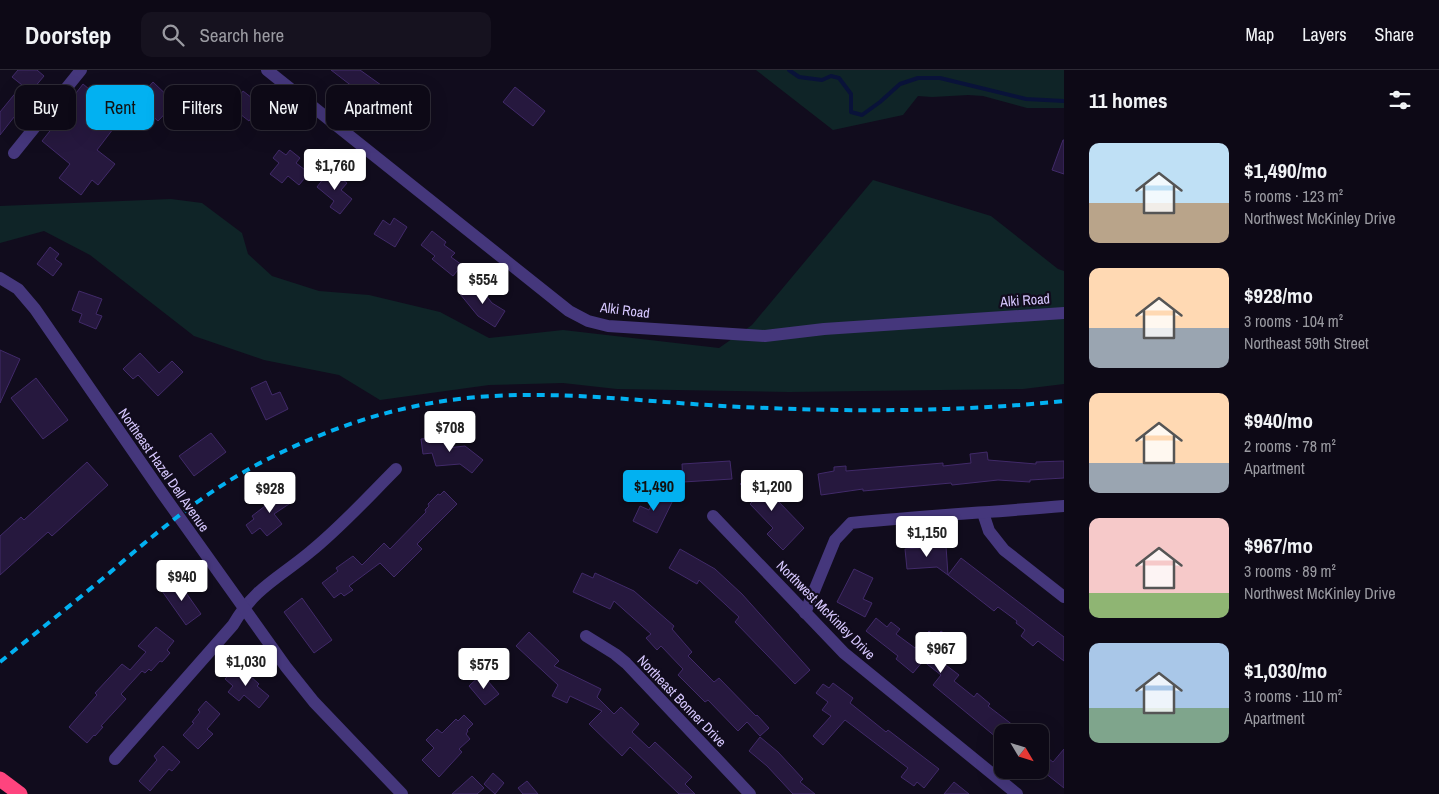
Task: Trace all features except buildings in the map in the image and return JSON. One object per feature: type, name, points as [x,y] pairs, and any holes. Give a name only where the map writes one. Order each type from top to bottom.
[{"type":"highway","points":[[0,779],[20,794]]},
{"type":"street","points":[[14,153],[81,70]]},
{"type":"street","name":"Alki Road","points":[[267,70],[569,310],[588,321],[608,326],[765,336],[824,329],[1064,312]]},
{"type":"street","name":"Northeast Hazel Dell Avenue","points":[[0,278],[18,289],[35,309],[195,541],[286,668],[314,702],[402,794]]},
{"type":"street","points":[[115,759],[233,625],[243,608],[259,590],[311,552],[396,469]]},
{"type":"street","points":[[805,613],[835,540],[851,523],[1064,506]]},
{"type":"street","points":[[983,513],[989,531],[1004,550],[1064,597]]},
{"type":"street","name":"Northwest McKinley Drive","points":[[713,516],[844,653],[1017,794]]},
{"type":"street","name":"Northeast Bonner Drive","points":[[586,636],[626,663],[750,794]]},
{"type":"green space","points":[[756,70],[1064,70],[1064,108],[1027,108],[983,96],[918,96],[903,115],[833,130]]},
{"type":"green space","points":[[873,180],[991,216],[1058,269],[1064,271],[1064,384],[1023,389],[789,392],[617,389],[563,383],[489,385],[380,400],[339,375],[264,360],[194,336],[90,255],[44,231],[0,243],[0,206],[171,199],[202,203],[242,233],[248,254],[272,276],[319,291],[369,295],[440,312],[489,338],[563,330],[719,348],[752,325]]},
{"type":"waterway","points":[[789,70],[799,77],[822,80],[831,76],[839,78],[851,94],[851,112],[862,115],[900,84],[918,78],[940,78],[1026,99],[1064,101]]},
{"type":"railway","points":[[0,662],[185,511],[226,483],[270,458],[320,435],[397,410],[451,400],[511,395],[577,396],[742,407],[823,410],[944,409],[1064,401]]}]
